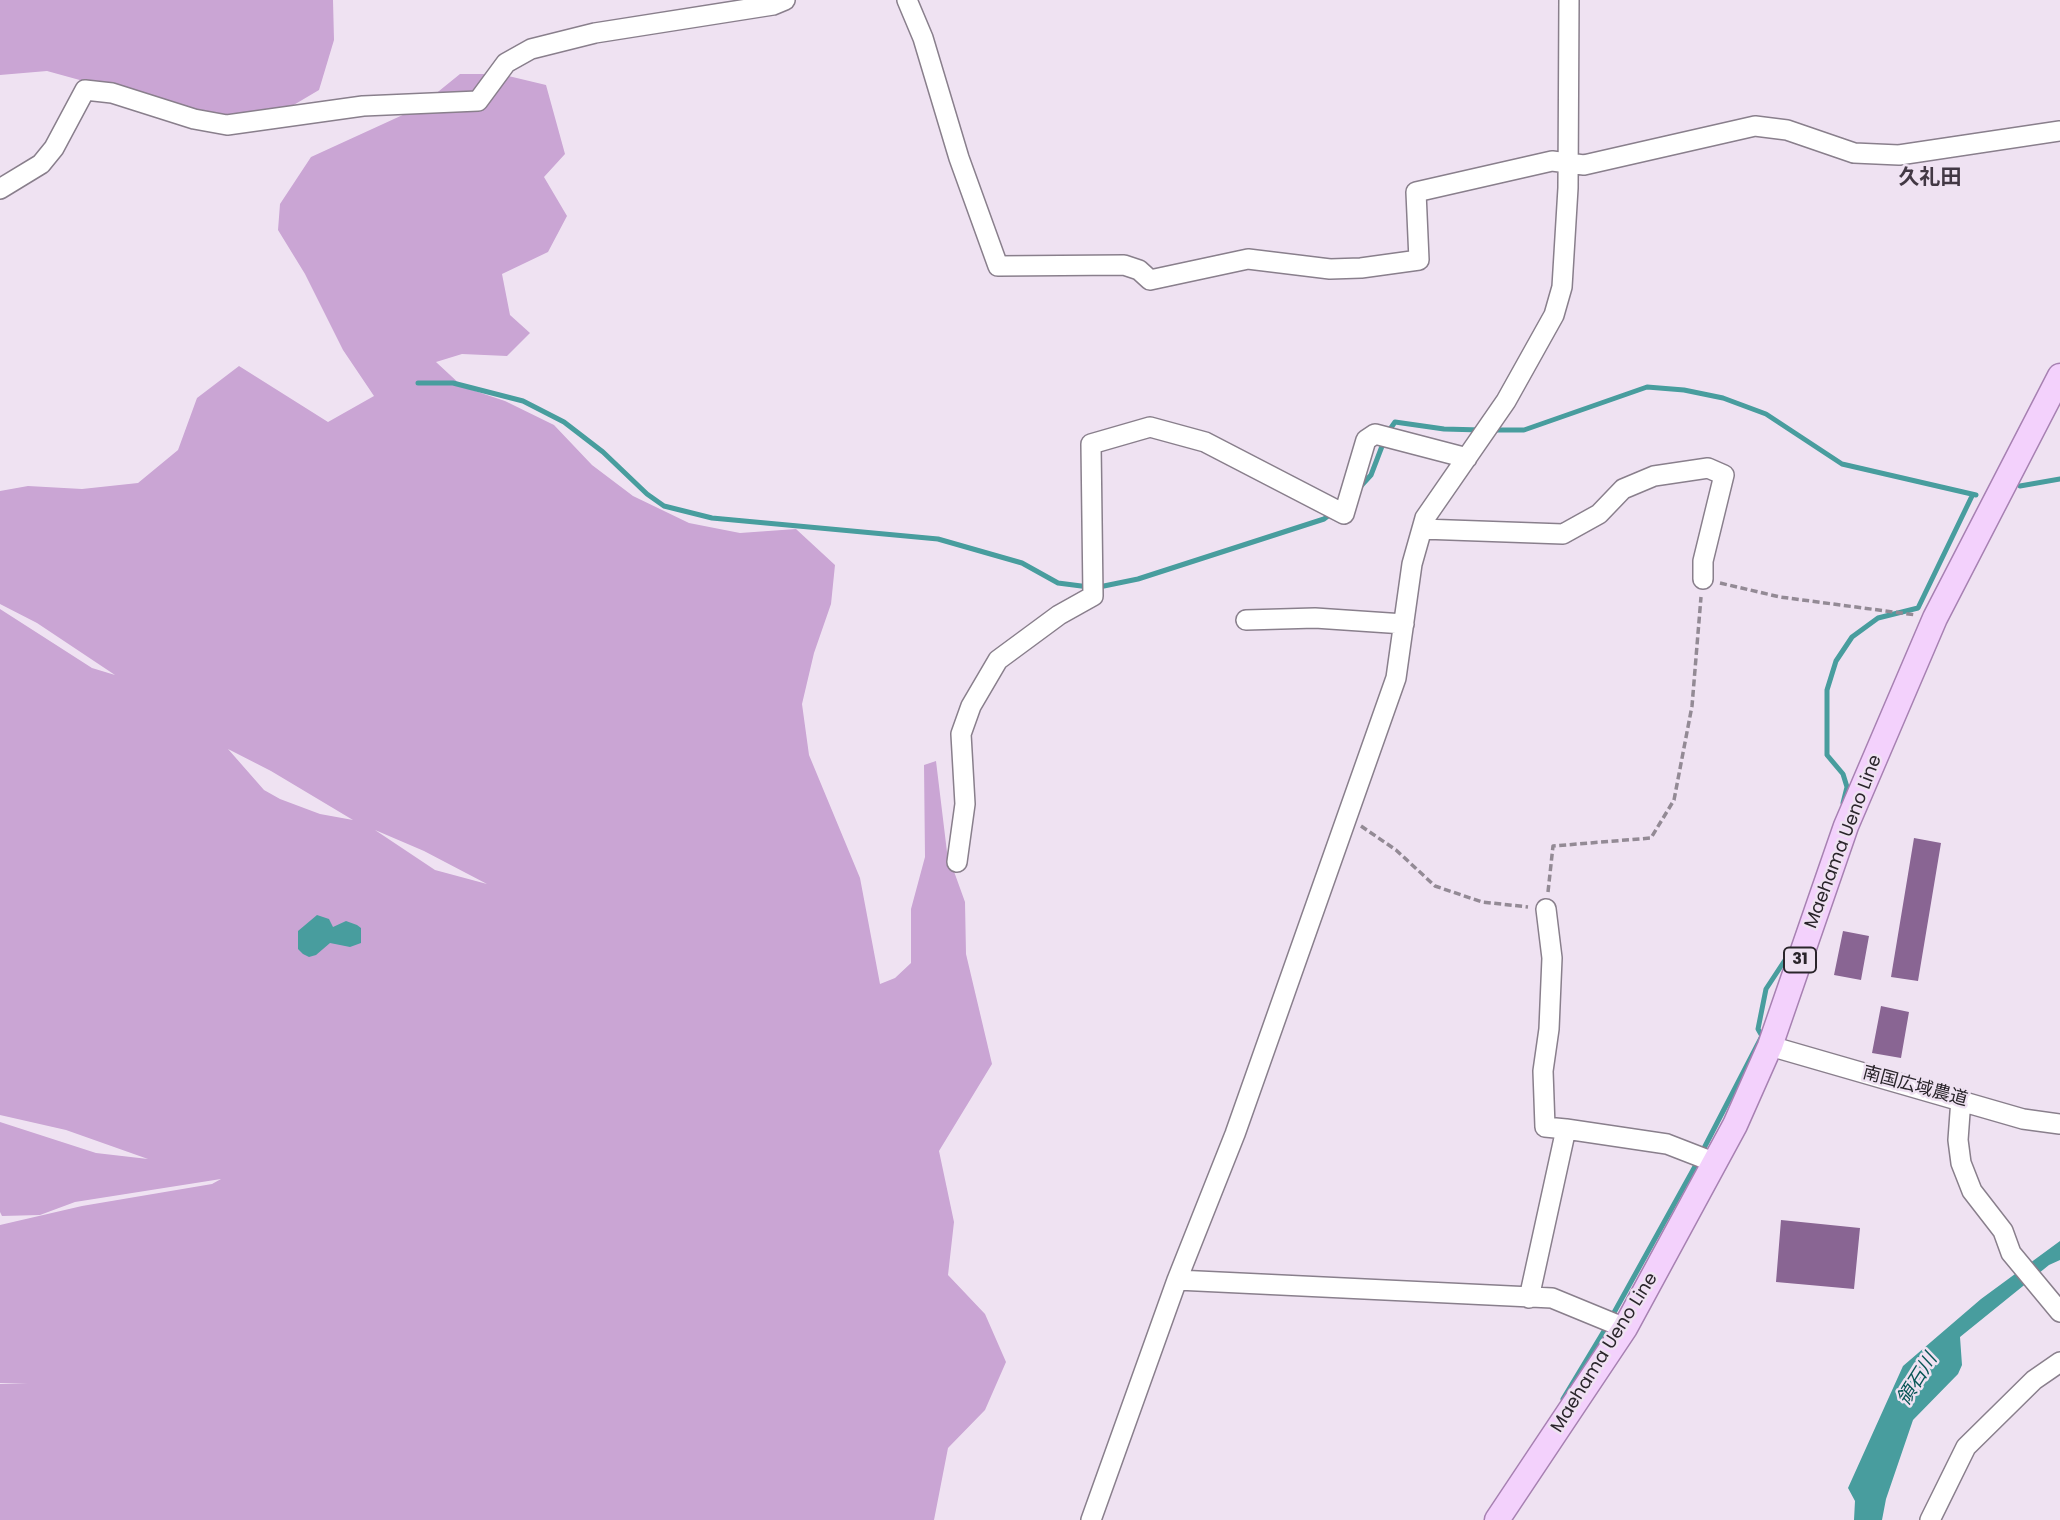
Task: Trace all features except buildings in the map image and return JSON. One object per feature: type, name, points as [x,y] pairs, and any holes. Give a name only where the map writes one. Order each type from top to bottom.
[{"type":"main road","name":"Maehama Ueno Line","points":[[1497,1520],[1625,1328],[1716,1163],[1770,1045],[1846,826],[1936,618],[2060,376]]},
{"type":"street","points":[[0,189],[41,164],[54,148],[85,90],[112,93],[227,125],[363,106],[478,101],[506,63],[531,49],[595,33],[773,5],[785,0]]},
{"type":"street","points":[[907,0],[923,38],[959,158],[998,266],[1030,268],[1124,265],[1139,270],[1150,280],[1248,259],[1330,269],[1419,260],[1416,192],[1552,161],[1584,166],[1755,125],[1787,130],[1854,153],[1899,155],[2060,131]]},
{"type":"street","points":[[1090,1520],[1177,1280],[1235,1134],[1396,678],[1412,564],[1425,518],[1506,401],[1554,315],[1562,287],[1569,163],[1569,0]]},
{"type":"street","points":[[957,862],[965,804],[961,734],[971,706],[998,660],[1059,615],[1093,596],[1091,444],[1150,427],[1205,442],[1344,514],[1366,440],[1375,435],[1466,458]]},
{"type":"street","points":[[1422,528],[1563,534],[1599,514],[1623,489],[1654,476],[1708,468],[1724,474],[1703,561],[1703,579]]},
{"type":"street","points":[[1246,620],[1315,618],[1404,624]]},
{"type":"street","points":[[1546,909],[1552,958],[1549,1029],[1543,1071],[1545,1127],[1667,1144],[1716,1163]]},
{"type":"street","name":"南国広域農道","points":[[1770,1045],[2023,1119],[2060,1124]]},
{"type":"street","points":[[1961,1099],[1958,1131],[1962,1163],[1972,1191],[2003,1231],[2011,1254],[2060,1312]]},
{"type":"street","points":[[1529,1297],[1566,1129]]},
{"type":"street","points":[[1177,1280],[1552,1298],[1625,1328]]},
{"type":"street","points":[[1930,1520],[1966,1447],[1982,1427],[2034,1380],[2060,1362]]},
{"type":"path","points":[[1347,817],[1396,850],[1435,886],[1482,902],[1546,909],[1553,846],[1651,838],[1674,800],[1692,706],[1703,579],[1780,597],[1936,618]]},
{"type":"shaded area","points":[[0,0],[333,0],[334,40],[319,90],[275,116],[223,115],[145,98],[47,71],[0,75]]},
{"type":"shaded area","points":[[460,74],[500,74],[546,85],[565,154],[544,177],[567,216],[548,252],[502,274],[510,315],[530,333],[507,356],[462,354],[436,362],[463,387],[505,401],[554,425],[592,465],[633,496],[689,523],[740,533],[796,529],[835,565],[831,604],[814,653],[802,704],[809,755],[860,878],[880,984],[895,978],[911,963],[911,909],[925,857],[924,765],[936,761],[947,852],[965,902],[966,954],[992,1064],[939,1151],[954,1222],[948,1275],[985,1314],[1006,1362],[985,1410],[948,1448],[934,1520],[0,1520],[0,1384],[28,1383],[0,1383],[0,1225],[82,1206],[212,1184],[221,1179],[75,1202],[40,1215],[2,1216],[0,1212],[0,1122],[96,1153],[148,1159],[66,1130],[0,1115],[0,609],[92,668],[115,675],[37,623],[0,604],[0,491],[28,486],[82,489],[138,483],[178,450],[197,398],[239,366],[328,422],[374,396],[343,350],[305,274],[278,230],[280,204],[311,157],[418,108]],"holes":[[[228,749],[271,771],[353,820],[320,814],[264,790]],[[375,830],[424,851],[487,884],[435,870]]]},
{"type":"water","points":[[317,915],[329,919],[333,927],[346,921],[357,925],[361,928],[361,943],[350,947],[330,943],[316,955],[309,957],[303,954],[298,949],[298,931]]},
{"type":"water","name":"領石川","points":[[2060,1241],[2060,1260],[2049,1265],[1960,1337],[1962,1365],[1958,1374],[1913,1420],[1886,1499],[1882,1520],[1854,1520],[1855,1501],[1848,1488],[1903,1366],[1981,1299]]},
{"type":"waterway","points":[[418,383],[453,383],[523,401],[564,422],[603,452],[647,494],[664,506],[712,518],[938,539],[1022,563],[1058,583],[1089,587]]},
{"type":"waterway","points":[[1491,430],[1524,430],[1647,387],[1684,390],[1723,398],[1766,414],[1842,464],[1976,495]]},
{"type":"waterway","points":[[1388,432],[1395,422],[1444,429],[1481,430]]},
{"type":"waterway","points":[[1360,487],[1371,475],[1384,441]]},
{"type":"waterway","points":[[2020,486],[2060,479]]},
{"type":"waterway","points":[[1843,803],[1847,787],[1843,774],[1827,755],[1827,690],[1836,661],[1852,637],[1878,618],[1918,608],[1972,496]]},
{"type":"waterway","points":[[1099,587],[1138,579],[1324,519],[1332,513]]},
{"type":"waterway","points":[[1702,1152],[1762,1036],[1758,1029],[1766,989],[1789,954]]},
{"type":"waterway","points":[[1611,1318],[1698,1161]]},
{"type":"waterway","points":[[1563,1399],[1607,1326]]},
{"type":"district","name":"久礼田","points":[[1930,179]]}]
